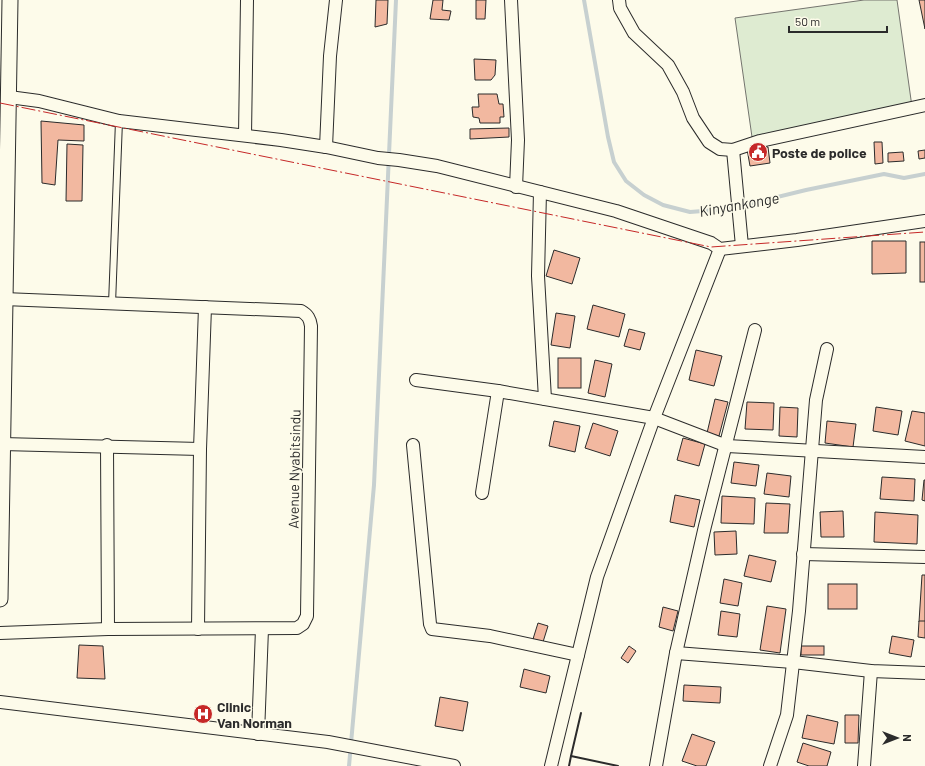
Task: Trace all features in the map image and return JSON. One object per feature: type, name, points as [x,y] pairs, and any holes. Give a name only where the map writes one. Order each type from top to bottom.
[{"type":"street","points":[[0,599],[2,299],[9,97],[10,0]]},
{"type":"street","points":[[245,136],[247,0]]},
{"type":"street","points":[[326,147],[330,56],[336,0]]},
{"type":"street","points":[[511,0],[518,140],[516,186]]},
{"type":"street","points":[[619,0],[620,8],[634,33],[668,65],[683,92],[692,118],[709,142],[720,149],[733,150],[760,141],[925,106]]},
{"type":"street","points":[[9,97],[39,101],[119,121],[326,147],[378,158],[437,166],[644,220],[711,242],[720,250]]},
{"type":"street","points":[[733,150],[742,246]]},
{"type":"street","points":[[540,192],[538,276],[545,399]]},
{"type":"street","points":[[720,250],[925,221]]},
{"type":"street","points":[[551,766],[597,577],[654,418],[720,250]]},
{"type":"street","name":"Avenue Nyabitsindu","points":[[0,633],[108,628],[296,628],[303,624],[307,616],[310,318],[301,311],[2,299]]},
{"type":"street","points":[[198,629],[200,449],[205,307]]},
{"type":"street","points":[[656,766],[676,653],[705,526],[727,446],[755,330]]},
{"type":"street","points":[[770,766],[787,714],[803,554],[816,400],[827,349]]},
{"type":"street","points":[[416,380],[498,391],[654,418],[727,446],[925,457]]},
{"type":"street","points":[[482,493],[498,391]]},
{"type":"street","points":[[2,444],[107,445],[200,449]]},
{"type":"street","points":[[107,445],[108,628]]},
{"type":"street","points":[[413,445],[432,629],[490,636],[578,656]]},
{"type":"street","points":[[803,554],[925,558]]},
{"type":"street","points":[[258,734],[262,629]]},
{"type":"street","points":[[676,653],[793,662],[871,671],[925,673]]},
{"type":"street","points":[[864,766],[871,671]]},
{"type":"street","points":[[0,702],[328,742],[454,766]]},
{"type":"lane","points":[[112,304],[119,121]]},
{"type":"green space","points":[[864,0],[897,0],[913,114],[752,137],[735,18]]},
{"type":"building","points":[[376,0],[388,0],[387,24],[375,27]]},
{"type":"building","points":[[433,0],[443,0],[442,10],[451,11],[449,20],[430,19]]},
{"type":"building","points":[[476,0],[486,0],[485,19],[476,19]]},
{"type":"building","points":[[919,0],[925,0],[925,29]]},
{"type":"building","points":[[474,59],[496,60],[495,75],[491,80],[475,80]]},
{"type":"building","points":[[478,94],[497,94],[499,104],[503,104],[504,117],[500,117],[500,123],[480,123],[479,118],[473,117],[472,107],[479,107]]},
{"type":"building","points":[[41,121],[84,125],[84,141],[58,140],[55,185],[42,183]]},
{"type":"building","points":[[509,128],[509,137],[470,139],[470,129]]},
{"type":"building","points":[[874,142],[882,142],[883,163],[875,164]]},
{"type":"building","points":[[67,144],[83,145],[82,201],[66,201]]},
{"type":"building","points":[[768,147],[770,163],[750,166],[747,149]]},
{"type":"building","points":[[925,150],[925,158],[919,159],[918,151]]},
{"type":"building","points":[[903,152],[904,161],[888,162],[888,153]]},
{"type":"building","points":[[872,241],[906,241],[906,273],[872,274]]},
{"type":"building","points":[[920,242],[925,242],[925,282],[920,282]]},
{"type":"building","points":[[554,250],[580,258],[572,284],[546,276]]},
{"type":"building","points":[[593,305],[625,314],[619,337],[587,329]]},
{"type":"building","points":[[556,313],[575,316],[570,348],[551,345]]},
{"type":"building","points":[[629,329],[645,333],[640,350],[624,346]]},
{"type":"building","points":[[696,350],[722,356],[714,386],[689,380]]},
{"type":"building","points":[[558,358],[581,358],[581,388],[558,388]]},
{"type":"building","points":[[595,360],[612,364],[605,397],[588,393]]},
{"type":"building","points":[[715,399],[728,402],[719,436],[707,433]]},
{"type":"building","points":[[747,402],[774,403],[773,430],[745,429]]},
{"type":"building","points":[[780,407],[798,408],[797,437],[779,436]]},
{"type":"building","points":[[876,407],[902,411],[898,435],[873,431]]},
{"type":"building","points":[[912,411],[925,413],[925,446],[905,441]]},
{"type":"building","points":[[554,421],[580,426],[575,452],[549,446]]},
{"type":"building","points":[[827,421],[856,424],[853,447],[825,443]]},
{"type":"building","points":[[593,423],[618,431],[610,456],[585,448]]},
{"type":"building","points":[[683,438],[705,444],[699,466],[677,460]]},
{"type":"building","points":[[734,462],[759,465],[756,486],[731,483]]},
{"type":"building","points":[[767,473],[791,476],[789,497],[764,494]]},
{"type":"building","points":[[882,477],[915,479],[914,501],[880,499]]},
{"type":"building","points":[[925,480],[925,501],[922,500]]},
{"type":"building","points":[[675,495],[700,500],[694,527],[670,522]]},
{"type":"building","points":[[722,496],[755,498],[754,524],[721,523]]},
{"type":"building","points":[[766,503],[790,504],[788,533],[764,533]]},
{"type":"building","points":[[843,511],[844,537],[821,537],[820,512]]},
{"type":"building","points":[[875,512],[918,515],[917,544],[874,542]]},
{"type":"building","points":[[736,531],[737,554],[715,555],[714,532]]},
{"type":"building","points":[[749,555],[776,561],[771,582],[744,576]]},
{"type":"building","points":[[922,575],[925,575],[925,622],[919,622]]},
{"type":"building","points":[[724,579],[742,583],[738,606],[720,603]]},
{"type":"building","points":[[828,584],[857,584],[857,609],[828,609]]},
{"type":"building","points":[[767,606],[786,609],[780,653],[760,650]]},
{"type":"building","points":[[663,607],[678,611],[673,631],[659,627]]},
{"type":"building","points":[[721,611],[740,614],[737,637],[718,635]]},
{"type":"building","points":[[919,621],[925,621],[925,638],[918,637]]},
{"type":"building","points":[[538,623],[548,626],[543,642],[533,639]]},
{"type":"building","points":[[892,636],[914,640],[911,657],[889,653]]},
{"type":"building","points":[[79,645],[103,646],[105,679],[77,678]]},
{"type":"building","points":[[629,646],[636,651],[628,663],[621,658]]},
{"type":"building","points":[[801,646],[824,646],[824,655],[801,655]]},
{"type":"building","points":[[524,669],[550,676],[546,693],[520,687]]},
{"type":"building","points":[[684,685],[721,687],[720,703],[683,701]]},
{"type":"building","points":[[440,697],[468,702],[463,731],[435,726]]},
{"type":"building","points":[[807,715],[838,722],[834,744],[802,738]]},
{"type":"building","points":[[845,715],[859,715],[858,743],[845,743]]},
{"type":"building","points":[[692,734],[715,742],[706,766],[697,766],[682,761]]},
{"type":"building","points":[[803,743],[831,752],[827,766],[809,766],[797,762]]},
{"type":"waterway","points":[[349,766],[374,485],[396,0]]},
{"type":"waterway","name":"Kinyankonge","points":[[584,0],[608,137],[614,162],[626,181],[644,195],[663,205],[690,212],[728,209],[806,190],[884,174],[904,178],[925,174]]},
{"type":"wall","points":[[571,756],[581,713]]},
{"type":"wall","points":[[569,766],[571,756],[618,766]]},
{"type":"power","points":[[0,103],[711,247],[925,232]]},
{"type":"place","name":"Poste de police","points":[[758,152]]},
{"type":"place","name":"Clinic Van Norman","points":[[203,714]]}]
